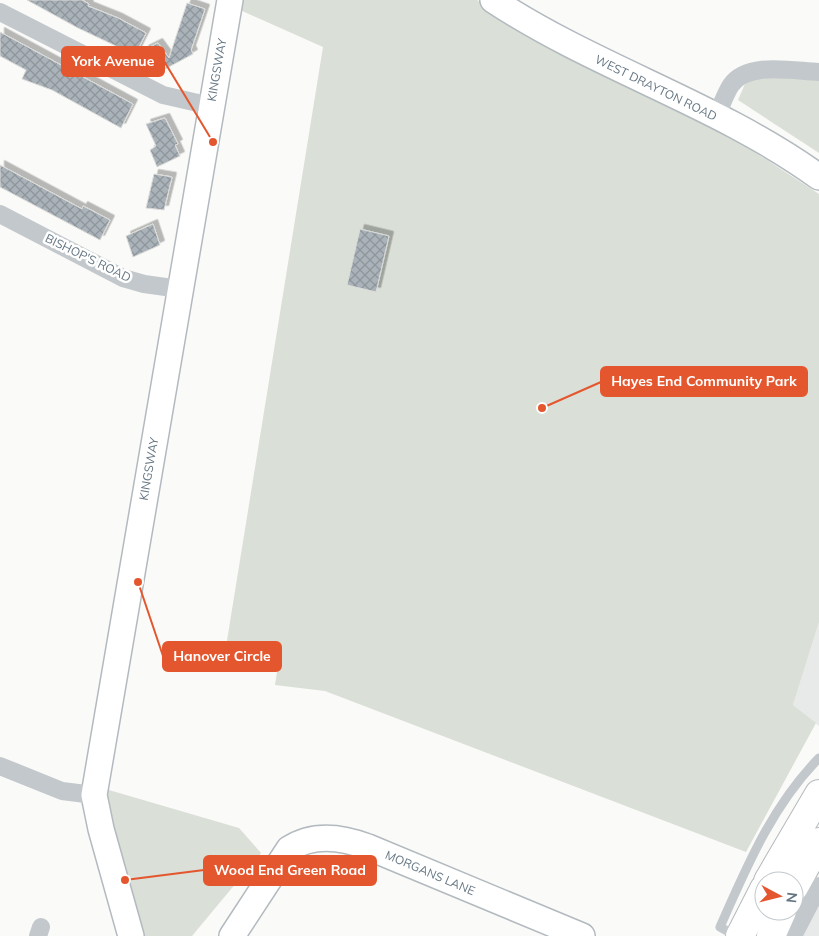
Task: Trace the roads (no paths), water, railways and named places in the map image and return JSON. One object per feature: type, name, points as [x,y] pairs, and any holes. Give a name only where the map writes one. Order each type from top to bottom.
[{"type":"main road","points":[[774,871],[819,794]]},
{"type":"main road","points":[[803,871],[819,842]]},
{"type":"main road","points":[[740,936],[754,909]]},
{"type":"main road","points":[[771,936],[778,921]]},
{"type":"street","name":"KINGSWAY","points":[[131,936],[95,807],[94,795],[230,0]]},
{"type":"street","name":"WEST DRAYTON ROAD","points":[[493,0],[567,43],[716,117],[788,156],[819,177]]},
{"type":"street","points":[[0,12],[157,92],[173,98],[211,106]]},
{"type":"street","points":[[716,117],[731,85],[744,73],[763,70],[819,72]]},
{"type":"street","name":"BISHOP'S ROAD","points":[[0,214],[123,278],[144,284],[180,290]]},
{"type":"street","points":[[0,766],[62,791],[94,795]]},
{"type":"street","name":"MORGANS LANE","points":[[232,936],[289,849],[302,842],[320,838],[338,839],[368,847],[547,926],[582,936]]},
{"type":"street","points":[[793,936],[819,886]]},
{"type":"lane","points":[[736,936],[720,927],[755,847],[788,795],[819,758]]},
{"type":"place","name":"York Avenue","points":[[213,142]]},
{"type":"place","name":"Hayes End Community Park","points":[[542,408]]},
{"type":"place","name":"Hanover Circle","points":[[138,582]]},
{"type":"place","name":"Wood End Green Road","points":[[125,880]]}]
